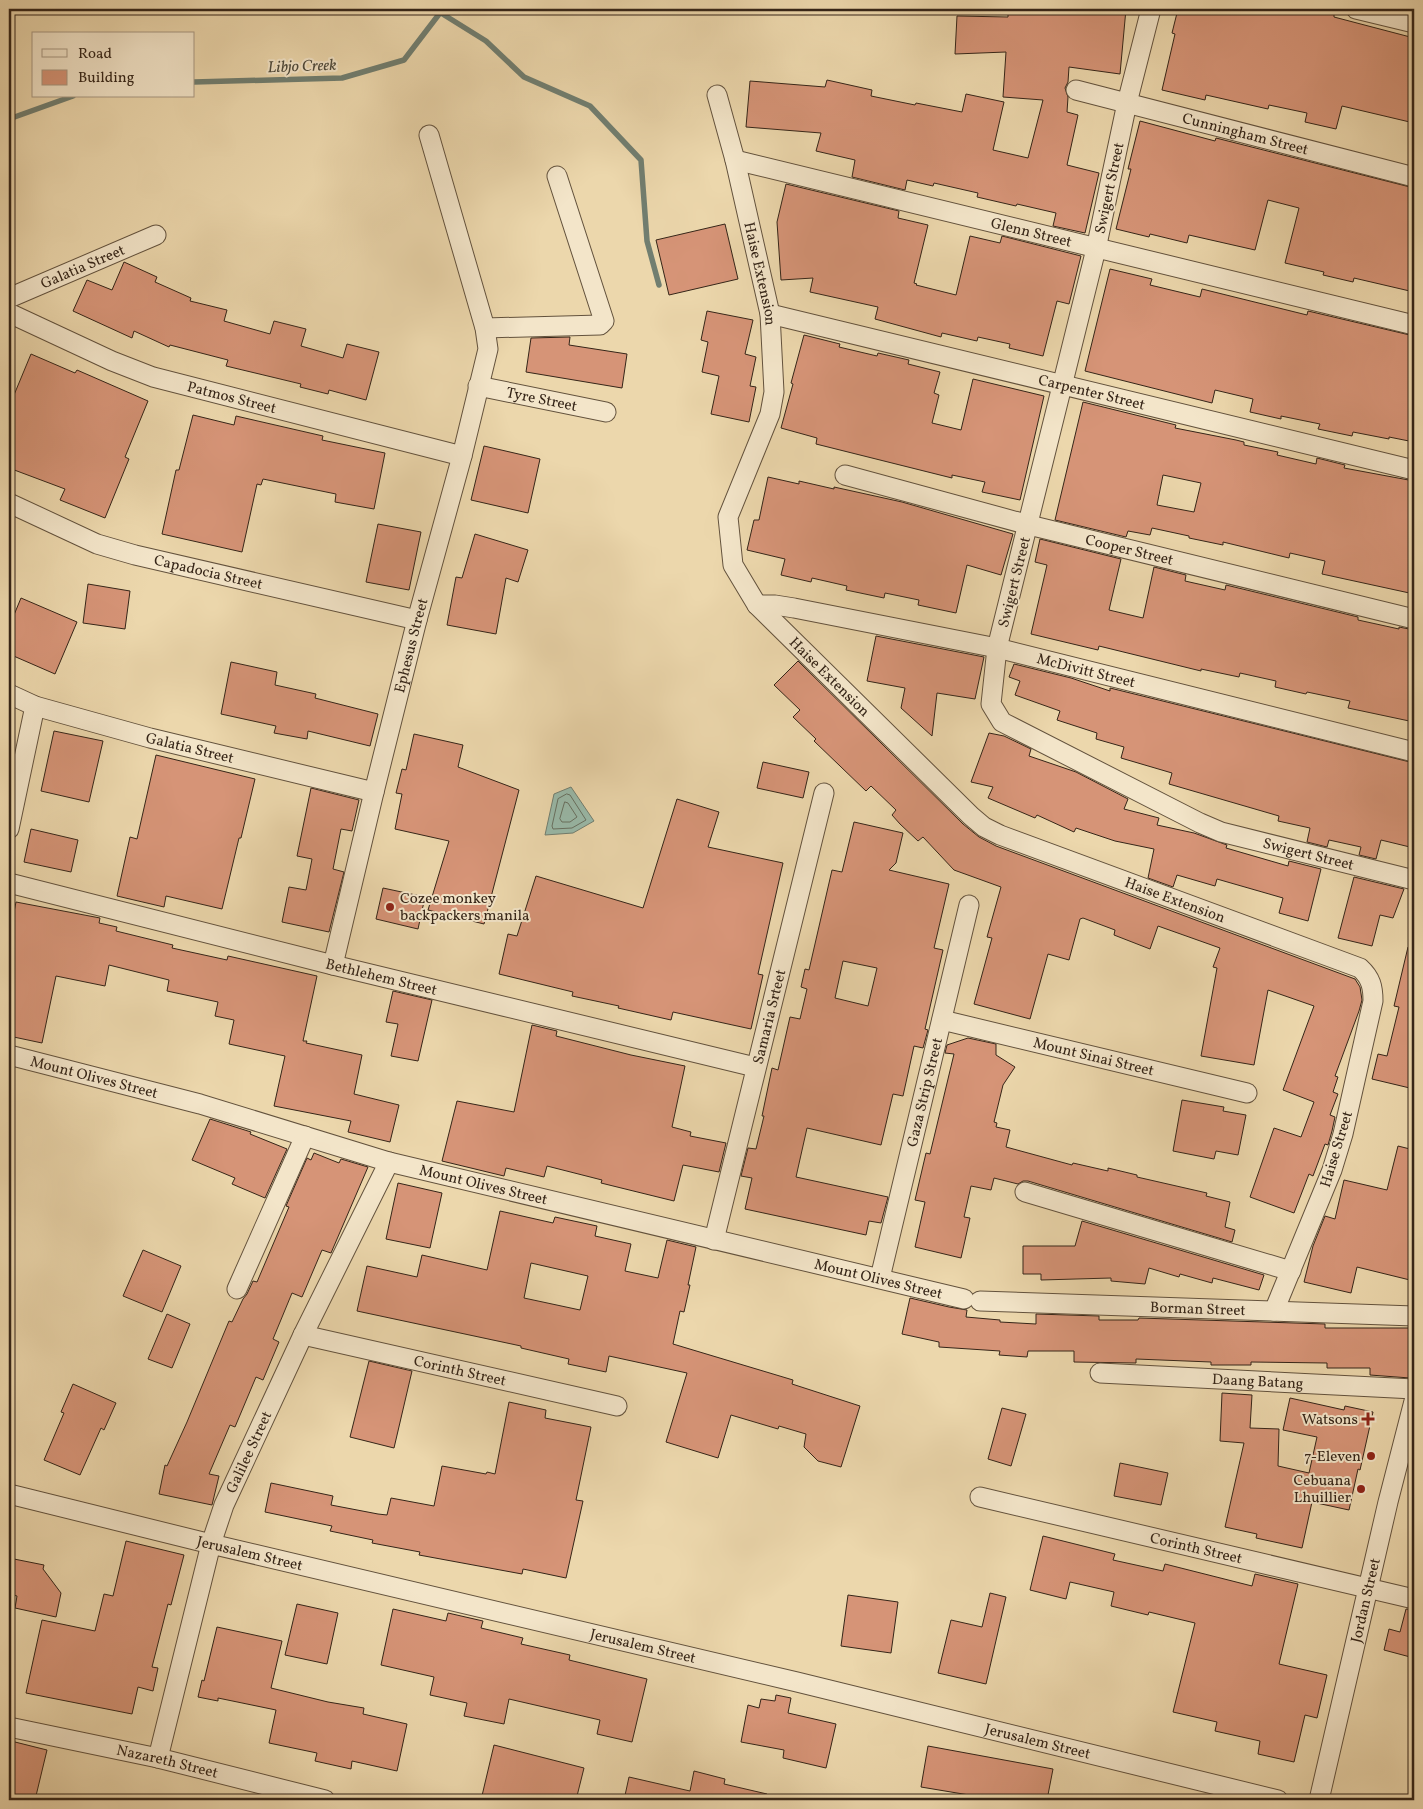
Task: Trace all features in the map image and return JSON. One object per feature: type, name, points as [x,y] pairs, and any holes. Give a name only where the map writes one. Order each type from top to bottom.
[{"type":"street","name":"Swigert Street","points":[[1151,9],[1127,103],[1096,249],[997,648],[991,704],[1002,722],[1221,832],[1414,880]]},
{"type":"street","points":[[1356,9],[1414,23]]},
{"type":"street","name":"Cunningham Street","points":[[1076,90],[1414,177]]},
{"type":"street","name":"Haise Extension","points":[[717,95],[735,160],[770,314],[774,392],[770,414],[728,517],[733,564],[757,605],[984,827],[1000,835],[1360,968],[1371,980]]},
{"type":"street","name":"Ephesus Street","points":[[333,965],[417,620],[462,456],[488,349],[485,328],[430,135]]},
{"type":"street","name":"Glenn Street","points":[[735,160],[1414,325]]},
{"type":"street","points":[[485,328],[600,325],[604,321],[557,176]]},
{"type":"street","name":"Galatia Street","points":[[9,298],[156,236]]},
{"type":"street","name":"Patmos Street","points":[[9,314],[112,361],[153,376],[462,456]]},
{"type":"street","name":"Carpenter Street","points":[[770,314],[1414,470]]},
{"type":"street","name":"Tyre Street","points":[[478,386],[606,412]]},
{"type":"street","name":"Cooper Street","points":[[845,475],[1029,525],[1414,619]]},
{"type":"street","name":"Capadocia Street","points":[[9,503],[97,544],[135,555],[417,620]]},
{"type":"street","name":"McDivitt Street","points":[[757,605],[794,608],[997,648],[1414,752]]},
{"type":"street","name":"Galatia Street","points":[[9,694],[35,706],[150,738],[374,792]]},
{"type":"street","points":[[9,830],[35,706]]},
{"type":"street","name":"Samaria Srteet","points":[[714,1240],[755,1067],[824,793]]},
{"type":"street","name":"Bethlehem Street","points":[[9,883],[333,965],[755,1067]]},
{"type":"street","name":"Gaza Strip Street","points":[[880,1278],[969,905]]},
{"type":"street","name":"Haise Street","points":[[1274,1311],[1332,1170],[1343,1134],[1373,1001],[1371,980]]},
{"type":"street","name":"Mount Sinai Street","points":[[942,1020],[1247,1093]]},
{"type":"street","name":"Mount Olives Street","points":[[9,1055],[200,1104],[389,1162],[972,1300]]},
{"type":"street","points":[[237,1289],[305,1136]]},
{"type":"street","name":"Galilee Street","points":[[158,1758],[211,1544],[224,1506],[303,1335],[389,1162]]},
{"type":"street","points":[[1025,1192],[1291,1271]]},
{"type":"street","name":"Borman Street","points":[[972,1300],[1414,1316]]},
{"type":"street","name":"Corinth Street","points":[[303,1335],[617,1406]]},
{"type":"street","name":"Daang Batang","points":[[1100,1373],[1414,1389]]},
{"type":"street","name":"Jordan Street","points":[[1319,1800],[1388,1502],[1414,1400]]},
{"type":"street","name":"Jerusalem Street","points":[[9,1494],[211,1544],[797,1682],[1278,1800]]},
{"type":"street","name":"Corinth Street","points":[[980,1497],[1414,1599]]},
{"type":"street","name":"Nazareth Street","points":[[9,1726],[158,1758],[326,1800]]},
{"type":"water","points":[[571,787],[594,821],[573,833],[545,835],[554,794]]},
{"type":"building","points":[[1008,9],[1126,9],[1120,74],[1069,67],[1068,82],[1065,88],[1068,97],[1067,112],[1078,115],[1067,165],[1099,173],[1085,233],[1053,226],[1056,213],[977,197],[978,193],[934,183],[933,186],[907,180],[905,190],[852,177],[855,160],[816,151],[821,133],[746,127],[750,81],[825,87],[827,80],[872,90],[871,96],[962,112],[966,94],[1004,102],[993,150],[1028,158],[1043,100],[1003,97],[1006,52],[955,54],[957,16],[1008,17]]},
{"type":"building","points":[[1178,9],[1314,9],[1334,14],[1334,17],[1414,38],[1414,78],[1410,94],[1414,95],[1414,123],[1342,106],[1336,129],[1305,122],[1307,113],[1269,105],[1268,109],[1206,95],[1205,100],[1162,90],[1175,34],[1172,33]]},
{"type":"building","points":[[1140,121],[1215,141],[1216,138],[1414,188],[1414,292],[1354,278],[1353,282],[1323,275],[1324,272],[1285,263],[1299,208],[1268,200],[1255,250],[1189,235],[1187,243],[1150,234],[1149,237],[1116,229],[1131,169],[1128,169]]},
{"type":"building","points":[[786,184],[899,211],[898,218],[928,225],[914,283],[956,295],[970,236],[1000,243],[1002,236],[1081,256],[1069,304],[1057,301],[1043,356],[1009,348],[1010,344],[978,337],[977,341],[942,333],[941,337],[875,319],[878,307],[810,292],[813,278],[781,280],[777,222]]},
{"type":"building","points":[[725,224],[738,279],[669,295],[656,240]]},
{"type":"building","points":[[124,262],[157,277],[155,282],[191,298],[190,301],[227,310],[224,321],[270,334],[274,321],[306,329],[301,346],[343,358],[347,344],[379,352],[366,400],[329,390],[328,394],[300,387],[301,384],[226,366],[228,360],[170,345],[169,347],[134,331],[132,338],[73,311],[87,280],[112,290]]},
{"type":"building","points":[[1110,269],[1152,279],[1150,285],[1200,297],[1202,289],[1307,315],[1308,311],[1414,336],[1414,442],[1353,432],[1352,436],[1318,429],[1320,424],[1281,416],[1281,419],[1250,412],[1253,399],[1215,390],[1212,403],[1085,371]]},
{"type":"building","points":[[707,311],[753,320],[745,354],[756,357],[750,386],[756,387],[749,422],[711,414],[719,376],[702,372],[708,342],[701,340]]},
{"type":"building","points":[[804,335],[840,344],[839,347],[877,356],[878,353],[909,360],[908,364],[940,372],[934,393],[939,395],[932,423],[961,430],[973,379],[1044,396],[1020,500],[982,492],[985,482],[952,475],[952,478],[816,444],[817,438],[781,428]]},
{"type":"building","points":[[570,337],[569,345],[627,354],[622,388],[526,372],[531,338]]},
{"type":"building","points":[[31,354],[75,373],[77,370],[148,401],[125,457],[129,459],[105,518],[60,500],[65,489],[9,468],[9,407]]},
{"type":"building","points":[[1083,402],[1176,425],[1175,428],[1244,442],[1244,445],[1278,452],[1277,455],[1316,464],[1317,458],[1345,465],[1344,468],[1414,481],[1414,594],[1322,574],[1325,561],[1290,553],[1289,558],[1223,542],[1223,545],[1189,538],[1189,536],[1152,528],[1150,535],[1128,531],[1126,537],[1055,520]],"holes":[[[1163,475],[1201,483],[1194,512],[1157,505]]]},
{"type":"building","points":[[193,415],[234,425],[236,416],[323,436],[322,440],[385,453],[374,509],[335,502],[336,494],[263,479],[261,485],[257,484],[242,552],[162,534],[176,470],[179,470]]},
{"type":"building","points":[[484,446],[540,459],[528,513],[471,500]]},
{"type":"building","points":[[768,477],[799,484],[799,481],[834,489],[834,487],[902,502],[1013,534],[1001,575],[967,565],[956,613],[918,605],[919,600],[885,593],[884,598],[846,590],[847,586],[812,578],[811,582],[781,575],[785,559],[747,550],[754,520],[759,520]]},
{"type":"building","points":[[378,524],[421,532],[409,590],[366,582]]},
{"type":"building","points":[[475,534],[528,550],[518,582],[506,578],[496,634],[447,625],[456,577],[462,578]]},
{"type":"building","points":[[1040,539],[1121,559],[1109,610],[1143,618],[1154,567],[1186,575],[1185,581],[1225,590],[1226,585],[1358,617],[1358,620],[1399,629],[1399,627],[1414,630],[1414,722],[1348,708],[1350,701],[1275,687],[1276,681],[1240,673],[1239,677],[1201,669],[1201,671],[1099,646],[1098,650],[1031,634],[1047,565],[1035,562]]},
{"type":"building","points":[[88,584],[130,591],[125,629],[83,623]]},
{"type":"building","points":[[21,598],[77,622],[55,674],[9,654],[9,627]]},
{"type":"building","points":[[876,636],[984,657],[975,699],[937,693],[932,736],[901,708],[905,688],[867,681]]},
{"type":"building","points":[[798,661],[963,824],[979,837],[996,846],[1355,979],[1360,987],[1362,1000],[1335,1076],[1338,1077],[1333,1092],[1338,1094],[1330,1115],[1335,1117],[1332,1131],[1328,1145],[1325,1144],[1313,1176],[1309,1174],[1294,1213],[1250,1197],[1274,1128],[1301,1137],[1314,1102],[1283,1090],[1314,1006],[1268,990],[1254,1065],[1201,1056],[1217,968],[1213,967],[1220,948],[1158,926],[1150,949],[1114,935],[1115,930],[1083,918],[1080,919],[1069,960],[1048,954],[1030,1019],[974,1004],[992,938],[987,937],[1001,887],[954,870],[923,837],[918,841],[900,824],[892,815],[896,810],[871,786],[866,791],[814,741],[816,739],[793,717],[800,710],[774,685]]},
{"type":"building","points":[[231,662],[277,672],[275,685],[316,694],[315,698],[378,714],[370,746],[308,731],[307,739],[274,733],[276,726],[221,714]]},
{"type":"building","points":[[1014,664],[1071,678],[1110,691],[1110,688],[1414,763],[1414,848],[1381,840],[1376,859],[1359,855],[1361,847],[1329,840],[1327,847],[1307,842],[1310,828],[1278,821],[1279,816],[1169,784],[1172,773],[1121,758],[1124,747],[1096,739],[1097,733],[1057,720],[1060,711],[1015,695],[1020,681],[1009,677]]},
{"type":"building","points":[[54,731],[103,741],[89,802],[41,791]]},
{"type":"building","points":[[989,733],[1004,736],[1031,749],[1029,756],[1076,772],[1128,799],[1124,809],[1159,818],[1157,825],[1194,833],[1227,845],[1226,848],[1288,866],[1289,861],[1321,869],[1308,921],[1279,913],[1283,898],[1217,879],[1215,886],[1177,875],[1173,887],[1148,878],[1154,849],[1115,841],[1076,828],[1074,832],[1037,815],[1035,818],[988,798],[993,787],[971,782]]},
{"type":"building","points":[[414,734],[463,745],[458,767],[519,790],[484,924],[428,910],[449,841],[395,829],[402,794],[396,793],[402,769],[406,770]]},
{"type":"building","points":[[156,755],[255,779],[222,909],[166,896],[164,907],[117,896],[130,837],[137,839]]},
{"type":"building","points":[[763,762],[809,772],[803,798],[757,788]]},
{"type":"building","points":[[311,788],[359,800],[352,831],[341,829],[333,869],[344,872],[329,932],[282,922],[289,887],[306,890],[312,859],[297,856]]},
{"type":"building","points":[[677,799],[719,812],[708,847],[783,863],[758,974],[763,975],[751,1029],[673,1012],[671,1020],[572,996],[573,992],[499,974],[508,934],[517,936],[536,876],[643,908]]},
{"type":"building","points":[[854,822],[903,833],[896,863],[889,870],[949,884],[934,948],[943,950],[925,1029],[928,1030],[923,1048],[914,1046],[903,1096],[893,1094],[881,1145],[807,1128],[796,1177],[888,1197],[881,1223],[869,1221],[866,1235],[745,1209],[752,1178],[741,1176],[748,1148],[756,1149],[772,1068],[778,1070],[790,1017],[800,1019],[807,989],[801,987],[805,969],[809,970],[832,870],[842,872]],"holes":[[[843,961],[877,968],[868,1006],[835,998]]]},
{"type":"building","points":[[31,829],[78,840],[71,872],[24,862]]},
{"type":"building","points":[[1354,877],[1404,889],[1393,918],[1380,915],[1372,946],[1338,938]]},
{"type":"building","points":[[383,888],[425,897],[418,929],[376,919]]},
{"type":"building","points":[[16,902],[100,918],[99,923],[117,927],[116,931],[173,945],[172,948],[227,960],[228,956],[317,976],[303,1041],[362,1055],[354,1094],[399,1105],[390,1142],[348,1132],[351,1121],[274,1106],[285,1056],[229,1044],[234,1020],[215,1016],[218,1002],[167,991],[169,980],[109,965],[105,986],[56,976],[42,1043],[9,1036],[9,937]]},
{"type":"building","points":[[1408,947],[1414,947],[1414,1089],[1372,1079],[1378,1054],[1387,1056],[1399,1007],[1394,1006]]},
{"type":"building","points":[[393,991],[432,1000],[418,1061],[391,1056],[398,1024],[386,1022]]},
{"type":"building","points":[[532,1025],[557,1031],[556,1036],[631,1055],[685,1066],[672,1127],[691,1132],[690,1136],[726,1143],[719,1172],[683,1165],[674,1201],[601,1183],[602,1180],[547,1166],[544,1177],[506,1168],[504,1176],[442,1161],[457,1101],[514,1112]]},
{"type":"building","points":[[968,1038],[996,1044],[996,1055],[1015,1067],[1003,1085],[994,1122],[997,1123],[996,1127],[1010,1130],[1006,1147],[1072,1165],[1073,1163],[1108,1171],[1108,1168],[1137,1175],[1137,1177],[1207,1193],[1206,1196],[1230,1202],[1225,1227],[1235,1230],[1232,1242],[1028,1181],[1018,1184],[994,1178],[991,1190],[971,1186],[964,1217],[970,1218],[961,1258],[915,1247],[925,1202],[915,1200],[926,1153],[930,1154],[954,1054],[945,1053],[947,1045]]},
{"type":"building","points":[[1182,1100],[1224,1107],[1223,1111],[1246,1115],[1238,1155],[1216,1151],[1214,1159],[1173,1151]]},
{"type":"building","points":[[210,1119],[251,1132],[250,1134],[287,1149],[265,1198],[232,1184],[235,1178],[192,1160]]},
{"type":"building","points":[[1398,1146],[1414,1150],[1414,1281],[1357,1267],[1351,1293],[1304,1282],[1313,1246],[1325,1216],[1335,1219],[1344,1180],[1387,1190]]},
{"type":"building","points":[[314,1153],[339,1163],[341,1159],[368,1167],[331,1253],[322,1250],[302,1297],[292,1293],[273,1339],[279,1342],[263,1380],[256,1377],[235,1427],[230,1425],[209,1474],[219,1476],[212,1505],[159,1494],[165,1465],[167,1466],[187,1422],[229,1321],[232,1322],[253,1281],[257,1282],[289,1207],[286,1206],[307,1158],[311,1160]]},
{"type":"building","points":[[398,1183],[442,1193],[430,1248],[386,1239]]},
{"type":"building","points":[[500,1211],[553,1223],[555,1217],[597,1226],[595,1236],[631,1244],[625,1271],[658,1278],[667,1240],[696,1247],[684,1312],[680,1311],[673,1344],[793,1380],[792,1384],[860,1406],[841,1467],[818,1461],[804,1447],[806,1434],[779,1426],[778,1429],[731,1415],[718,1458],[666,1442],[687,1373],[609,1356],[606,1372],[568,1364],[569,1359],[521,1348],[521,1346],[357,1311],[367,1266],[417,1277],[422,1255],[487,1270]],"holes":[[[531,1263],[588,1276],[580,1310],[524,1298]]]},
{"type":"building","points":[[1082,1221],[1264,1275],[1259,1290],[1213,1278],[1212,1283],[1180,1274],[1179,1277],[1149,1268],[1145,1284],[1111,1281],[1111,1278],[1041,1280],[1041,1274],[1023,1274],[1023,1246],[1075,1246]]},
{"type":"building","points":[[143,1250],[181,1266],[162,1312],[123,1296]]},
{"type":"building","points":[[910,1298],[967,1310],[966,1317],[1000,1320],[1000,1322],[1036,1324],[1036,1314],[1099,1316],[1099,1320],[1138,1320],[1139,1318],[1325,1324],[1325,1328],[1411,1328],[1410,1378],[1370,1375],[1370,1368],[1327,1368],[1327,1363],[1251,1362],[1251,1365],[1211,1365],[1211,1362],[1136,1359],[1136,1363],[1074,1362],[1074,1351],[1028,1351],[1027,1357],[999,1355],[1000,1351],[939,1347],[939,1342],[902,1334]]},
{"type":"building","points":[[167,1314],[190,1324],[172,1368],[148,1359]]},
{"type":"building","points":[[369,1361],[412,1371],[394,1448],[350,1437]]},
{"type":"building","points":[[73,1384],[116,1403],[104,1430],[101,1428],[80,1475],[44,1460],[64,1413],[61,1412]]},
{"type":"building","points":[[1222,1393],[1252,1395],[1250,1428],[1279,1429],[1278,1466],[1309,1473],[1317,1437],[1283,1430],[1290,1398],[1344,1410],[1345,1406],[1373,1412],[1349,1510],[1312,1502],[1302,1548],[1256,1538],[1257,1534],[1225,1527],[1244,1443],[1220,1441]]},
{"type":"building","points":[[509,1402],[546,1410],[545,1418],[591,1427],[576,1500],[583,1501],[566,1578],[523,1569],[522,1574],[419,1555],[420,1552],[372,1543],[373,1540],[330,1531],[332,1526],[265,1512],[271,1483],[333,1496],[331,1505],[378,1514],[387,1515],[391,1498],[434,1506],[442,1466],[495,1474]]},
{"type":"building","points":[[1002,1408],[1026,1414],[1011,1466],[988,1459]]},
{"type":"building","points":[[1120,1463],[1168,1473],[1161,1505],[1114,1496]]},
{"type":"building","points":[[1043,1536],[1115,1554],[1113,1560],[1163,1571],[1165,1564],[1252,1586],[1255,1574],[1298,1584],[1279,1664],[1327,1675],[1317,1718],[1305,1715],[1294,1762],[1258,1754],[1260,1741],[1215,1731],[1217,1722],[1173,1712],[1195,1623],[1149,1612],[1148,1615],[1111,1606],[1114,1592],[1070,1582],[1066,1599],[1030,1590]]},
{"type":"building","points":[[126,1541],[184,1555],[171,1605],[168,1604],[152,1667],[158,1668],[153,1691],[138,1687],[132,1714],[26,1693],[42,1620],[95,1631],[104,1594],[113,1596]]},
{"type":"building","points":[[9,1558],[44,1565],[43,1569],[61,1593],[56,1617],[15,1608],[17,1596],[9,1594]]},
{"type":"building","points":[[990,1593],[1006,1597],[986,1684],[938,1673],[951,1620],[982,1627]]},
{"type":"building","points":[[848,1595],[898,1602],[891,1653],[841,1646]]},
{"type":"building","points":[[297,1604],[338,1613],[327,1664],[285,1655]]},
{"type":"building","points":[[393,1609],[446,1621],[448,1613],[483,1621],[481,1628],[523,1638],[521,1644],[570,1655],[569,1660],[647,1679],[632,1742],[597,1734],[600,1720],[509,1699],[504,1724],[464,1716],[467,1703],[430,1695],[434,1677],[381,1665]]},
{"type":"building","points":[[1406,1609],[1414,1610],[1414,1658],[1384,1650],[1389,1629],[1400,1632]]},
{"type":"building","points":[[217,1627],[282,1641],[271,1688],[328,1702],[364,1708],[363,1714],[407,1724],[397,1771],[352,1761],[351,1769],[315,1761],[317,1753],[269,1743],[276,1710],[218,1698],[218,1701],[198,1697],[202,1680],[204,1681]]},
{"type":"building","points":[[776,1695],[791,1698],[788,1713],[836,1724],[826,1768],[783,1758],[784,1750],[741,1742],[748,1705],[759,1708],[761,1699],[775,1701]]},
{"type":"building","points":[[11,1741],[47,1750],[35,1800],[9,1800],[9,1749]]},
{"type":"building","points":[[494,1745],[584,1768],[576,1800],[481,1800]]},
{"type":"building","points":[[928,1746],[1053,1769],[1047,1800],[968,1800],[969,1795],[921,1787]]},
{"type":"building","points":[[694,1771],[725,1779],[724,1784],[767,1794],[766,1800],[624,1800],[629,1777],[690,1791]]},
{"type":"waterway","name":"Libjo Creek","points":[[195,82],[342,78],[404,60],[443,9]]},
{"type":"waterway","points":[[441,13],[486,41],[524,77],[590,106],[641,160],[647,241],[659,285]]},
{"type":"waterway","name":"Libjo Creek","points":[[9,119],[67,98]]},
{"type":"place","name":"Cozee monkey backpackers manila","points":[[390,907]]},
{"type":"place","name":"Watsons","points":[[1368,1419]]},
{"type":"place","name":"7-Eleven","points":[[1371,1456]]},
{"type":"place","name":"Cebuana Lhuillier","points":[[1361,1489]]}]
